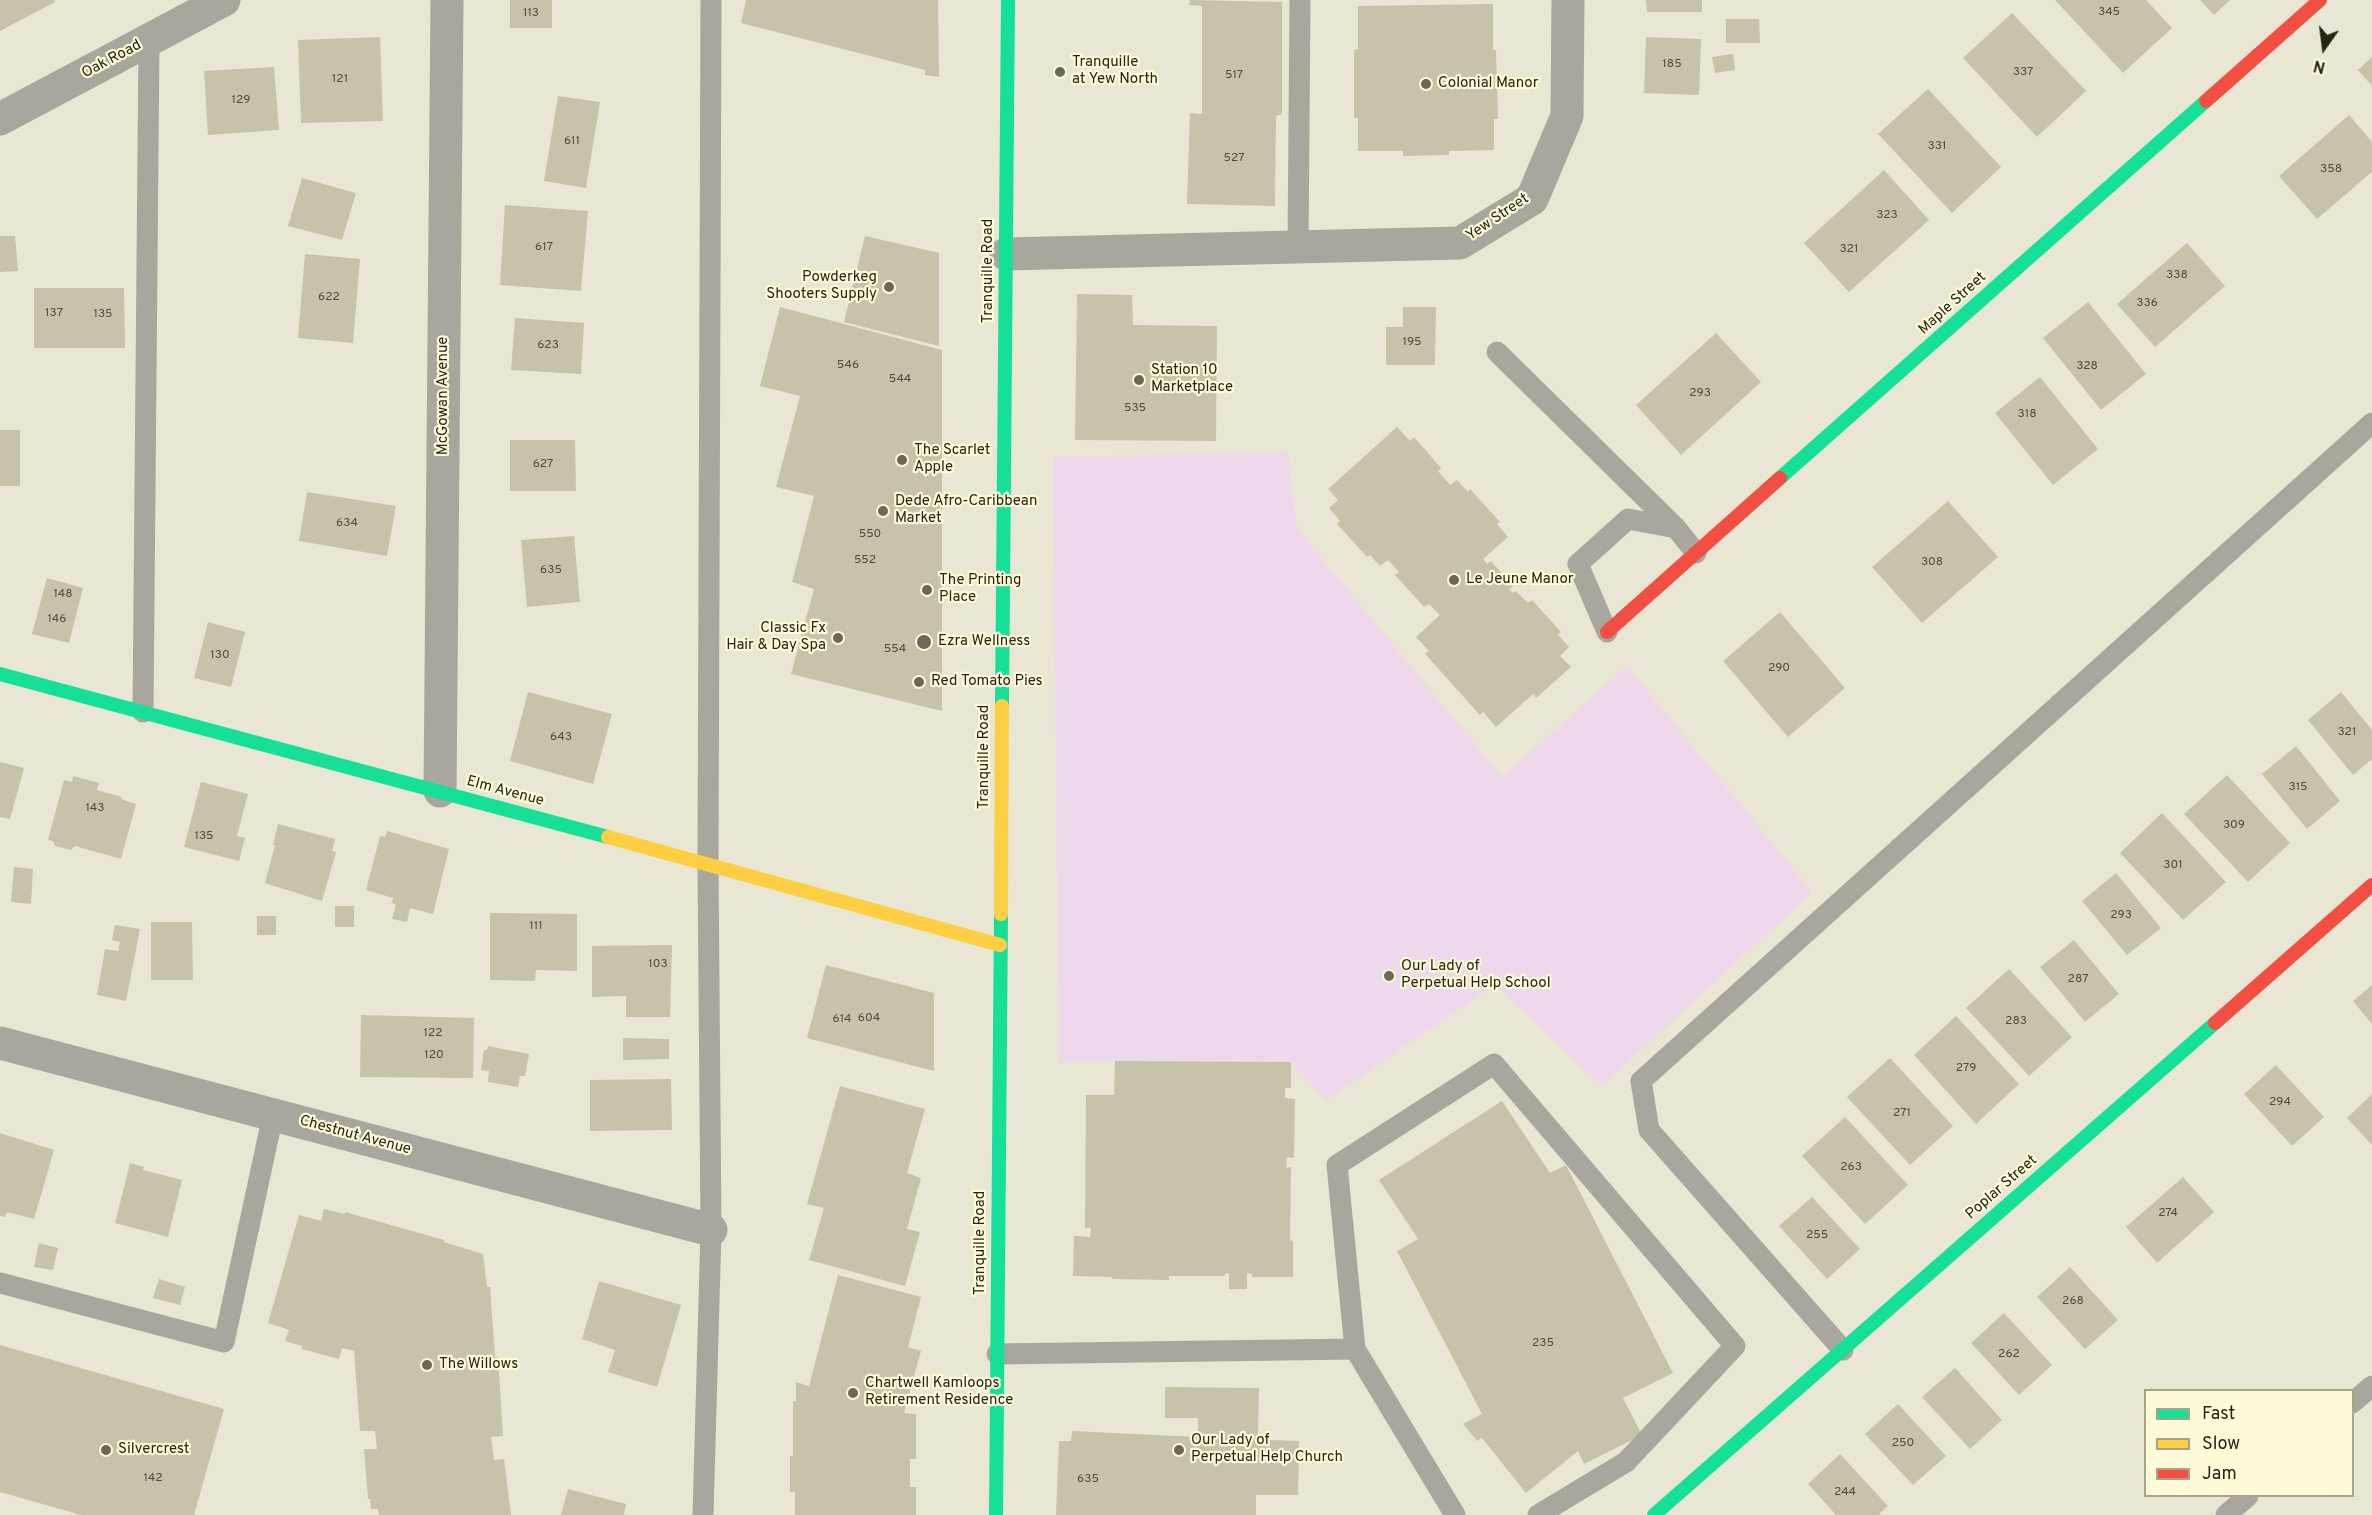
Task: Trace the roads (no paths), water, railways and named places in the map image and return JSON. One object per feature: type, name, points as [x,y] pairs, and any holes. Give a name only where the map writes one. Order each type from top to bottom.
[{"type":"street","name":"McGowan Avenue","points":[[440,791],[447,0]]},
{"type":"street","name":"Tranquille Road","points":[[996,1515],[1008,0]]},
{"type":"street","name":"Yew Street","points":[[1006,254],[1460,243],[1532,199],[1567,116],[1568,0]]},
{"type":"street","name":"Maple Street","points":[[1607,632],[2320,0]]},
{"type":"street","name":"Oak Road","points":[[0,119],[149,40],[213,3]]},
{"type":"street","name":"Elm Avenue","points":[[0,674],[440,791],[1000,945]]},
{"type":"street","name":"Poplar Street","points":[[1654,1515],[2372,885]]},
{"type":"street","name":"Chestnut Avenue","points":[[0,1043],[711,1230]]},
{"type":"lane","points":[[703,1515],[711,1230],[708,865],[711,0]]},
{"type":"lane","points":[[1298,247],[1300,0]]},
{"type":"lane","points":[[143,712],[149,40]]},
{"type":"lane","points":[[1497,352],[1676,528],[1696,554]]},
{"type":"lane","points":[[1843,1350],[1649,1130],[1641,1081],[2372,423]]},
{"type":"lane","points":[[1607,632],[1578,564],[1628,519],[1676,528]]},
{"type":"lane","points":[[1455,1515],[1355,1349],[1337,1165],[1494,1064],[1735,1346],[1626,1462],[1538,1515]]},
{"type":"lane","points":[[0,1283],[225,1342],[273,1114]]},
{"type":"lane","points":[[997,1354],[1355,1349]]},
{"type":"lane","points":[[2354,1401],[2372,1386]]},
{"type":"lane","points":[[2226,1515],[2247,1497]]},
{"type":"place","name":"Tranquille at Yew North","points":[[1060,72]]},
{"type":"place","name":"Colonial Manor","points":[[1426,84]]},
{"type":"place","name":"Powderkeg Shooters Supply","points":[[889,287]]},
{"type":"place","name":"Station 10 Marketplace","points":[[1139,380]]},
{"type":"place","name":"The Scarlet Apple","points":[[902,460]]},
{"type":"place","name":"Dede Afro-Caribbean Market","points":[[883,511]]},
{"type":"place","name":"Le Jeune Manor","points":[[1454,580]]},
{"type":"place","name":"The Printing Place","points":[[927,590]]},
{"type":"place","name":"Classic Fx Hair & Day Spa","points":[[838,638]]},
{"type":"place","name":"Ezra Wellness","points":[[924,642]]},
{"type":"place","name":"Red Tomato Pies","points":[[919,682]]},
{"type":"place","name":"Our Lady of Perpetual Help School","points":[[1389,976]]},
{"type":"place","name":"The Willows","points":[[427,1365]]},
{"type":"place","name":"Chartwell Kamloops Retirement Residence","points":[[853,1393]]},
{"type":"place","name":"Silvercrest","points":[[106,1450]]},
{"type":"place","name":"Our Lady of Perpetual Help Church","points":[[1179,1450]]}]
